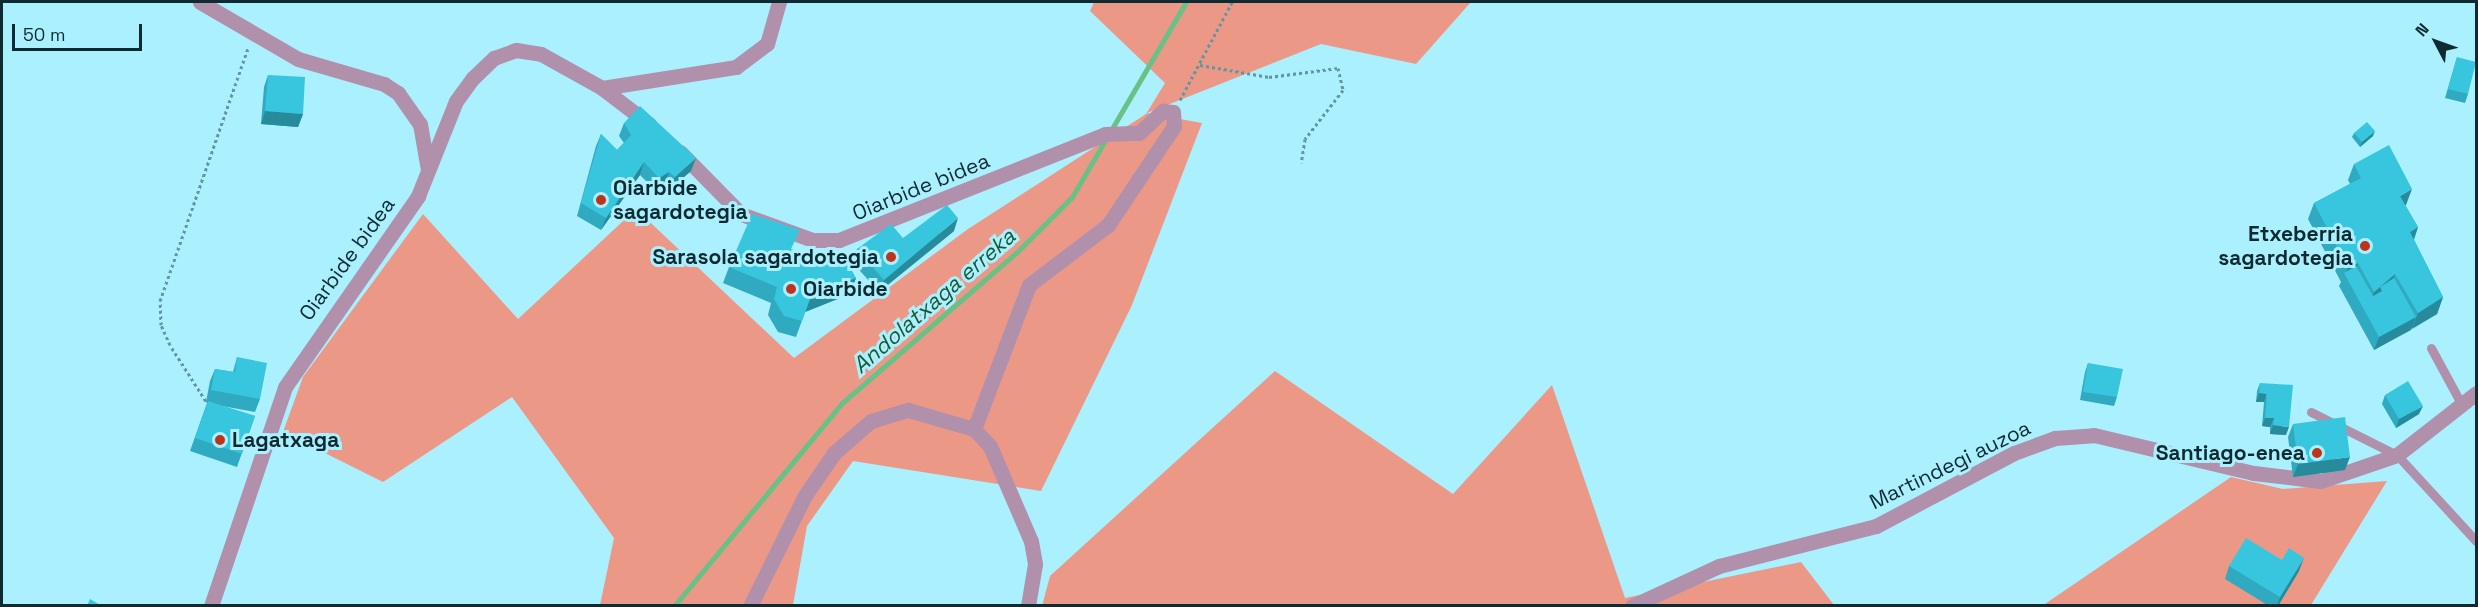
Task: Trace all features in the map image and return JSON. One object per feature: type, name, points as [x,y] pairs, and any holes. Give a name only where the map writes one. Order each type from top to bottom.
[{"type":"street","points":[[200,2],[253,36],[298,59],[384,84],[398,93],[420,124],[428,170]]},
{"type":"street","points":[[602,88],[736,67],[767,44],[779,2]]},
{"type":"street","name":"Oiarbide bidea","points":[[211,606],[285,387],[418,196],[456,101],[494,58],[516,50],[541,54],[602,88],[667,139],[741,214],[813,240],[838,240],[1105,134],[1140,133],[1163,111],[1173,112]]},
{"type":"street","points":[[974,429],[1029,285],[1108,225],[1174,126],[1173,112]]},
{"type":"street","name":"Martindegi auzoa","points":[[1632,606],[1719,566],[1876,526],[2014,453],[2055,438],[2094,435],[2254,473],[2321,481],[2397,455],[2463,406],[2476,393]]},
{"type":"street","points":[[750,606],[819,472],[871,421],[908,410],[974,429],[990,446],[1031,541],[1035,564],[1028,606]]},
{"type":"lane","points":[[2431,348],[2463,406]]},
{"type":"lane","points":[[2311,412],[2397,455],[2476,541]]},
{"type":"path","points":[[1173,112],[1232,2]]},
{"type":"path","points":[[215,408],[204,404],[170,345],[161,325],[160,301],[253,36]]},
{"type":"path","points":[[1200,65],[1269,77],[1338,68],[1343,90],[1305,139],[1301,163]]},
{"type":"shaded area","points":[[1094,2],[1471,2],[1416,64],[1321,44],[1147,113],[1202,123],[1132,305],[1041,491],[853,461],[807,526],[793,605],[600,605],[614,538],[512,397],[383,482],[283,432],[303,377],[423,214],[518,319],[636,209],[794,358],[968,229],[1146,114],[1165,83],[1090,11]]},
{"type":"shaded area","points":[[1275,371],[1453,494],[1552,385],[1625,598],[1801,562],[1834,605],[1042,606],[1050,576]]},
{"type":"shaded area","points":[[2231,477],[2283,489],[2387,481],[2311,605],[2042,606]]},
{"type":"building","points":[[2457,57],[2476,62],[2468,94],[2448,89]]},
{"type":"building","points":[[268,75],[305,77],[303,114],[265,111]]},
{"type":"building","points":[[640,106],[696,158],[675,177],[669,172],[659,178],[644,162],[606,218],[581,203],[601,134],[617,150],[631,135],[624,123]]},
{"type":"building","points":[[2367,122],[2375,131],[2362,142],[2354,133]]},
{"type":"building","name":"Etxeberria sagardotegia","points":[[2389,145],[2412,189],[2400,196],[2418,227],[2410,232],[2443,297],[2418,313],[2395,274],[2374,292],[2358,263],[2348,268],[2314,203],[2361,178],[2354,164]]},
{"type":"building","name":"Sarasola sagardotegia","points":[[947,205],[958,218],[884,280],[857,249],[891,224],[903,238]]},
{"type":"building","name":"Oiarbide","points":[[752,214],[800,230],[791,249],[814,257],[813,265],[843,254],[856,278],[811,296],[802,321],[784,316],[774,299],[777,287],[729,267]]},
{"type":"building","points":[[2356,266],[2373,296],[2382,291],[2380,287],[2394,278],[2416,317],[2379,337],[2344,273]]},
{"type":"building","points":[[237,357],[267,363],[260,399],[211,390],[215,369],[235,372]]},
{"type":"building","name":"Santiago-enea","points":[[2088,363],[2123,369],[2117,397],[2083,392]]},
{"type":"building","points":[[2408,381],[2423,406],[2399,419],[2385,395]]},
{"type":"building","points":[[2260,383],[2293,385],[2289,427],[2273,425],[2274,418],[2265,418],[2267,394],[2259,393]]},
{"type":"building","name":"Lagatxaga","points":[[208,401],[255,416],[242,454],[195,438]]},
{"type":"building","name":"Santiago-enea","points":[[2345,417],[2350,457],[2298,464],[2293,424]]},
{"type":"building","points":[[2246,538],[2282,560],[2289,548],[2304,558],[2280,597],[2229,566]]},
{"type":"building","points":[[90,599],[102,606],[87,606]]},
{"type":"waterway","name":"Andolatxaga erreka","points":[[674,606],[842,403],[1016,253],[1072,197],[1186,2]]},
{"type":"place","name":"Oiarbide sagardotegia","points":[[601,200]]},
{"type":"place","name":"Etxeberria sagardotegia","points":[[2365,246]]},
{"type":"place","name":"Sarasola sagardotegia","points":[[891,257]]},
{"type":"place","name":"Oiarbide","points":[[791,289]]},
{"type":"place","name":"Lagatxaga","points":[[220,440]]},
{"type":"place","name":"Santiago-enea","points":[[2317,453]]}]
